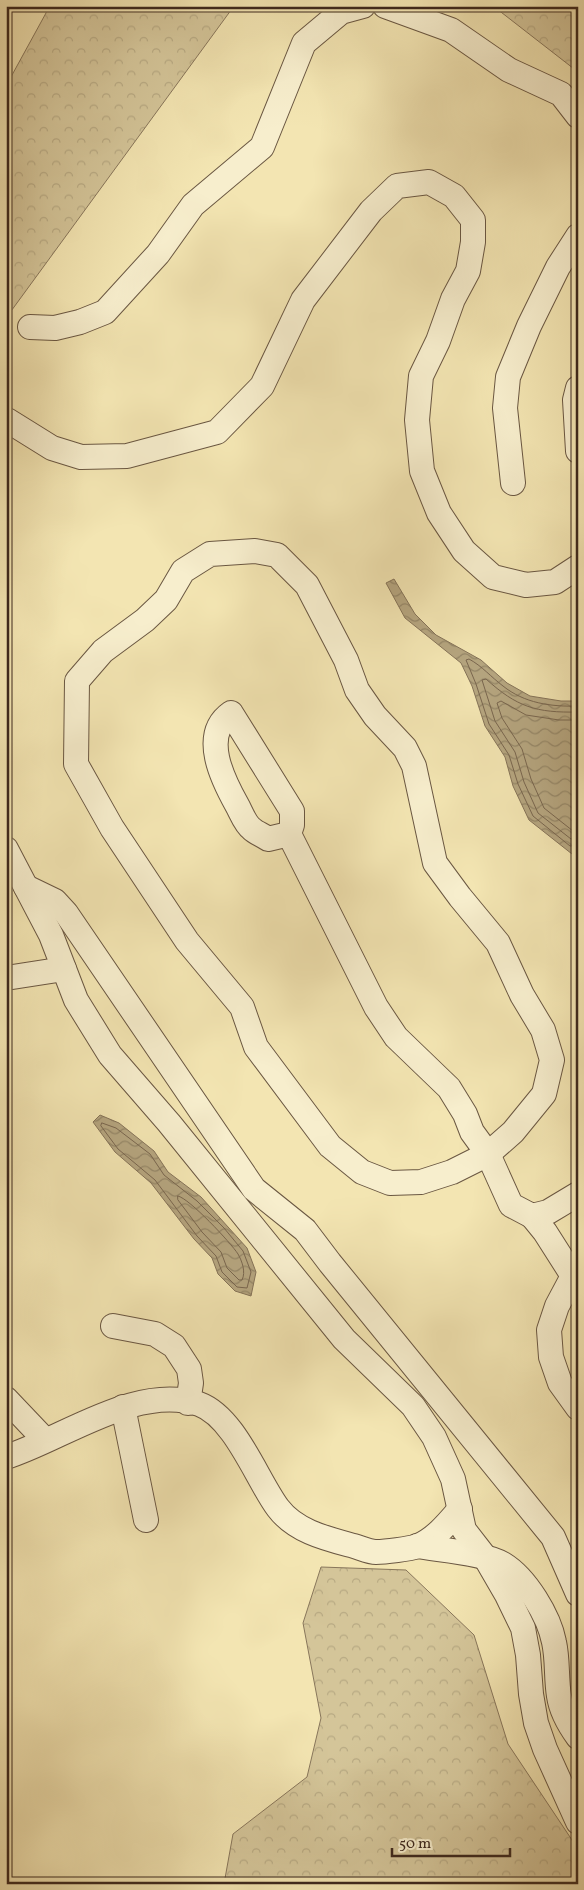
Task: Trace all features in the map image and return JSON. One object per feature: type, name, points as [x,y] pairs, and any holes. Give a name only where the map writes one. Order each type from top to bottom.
[{"type":"street","points":[[30,327],[55,328],[80,322],[105,312],[158,254],[193,205],[262,147],[304,43],[341,12],[363,6]]},
{"type":"street","points":[[385,6],[452,30],[509,70],[560,94],[578,116]]},
{"type":"street","points":[[7,420],[52,448],[81,457],[127,456],[217,432],[262,386],[303,300],[371,211],[396,186],[428,182],[454,196],[473,220],[473,242],[468,271],[453,299],[438,341],[421,376],[417,420],[422,471],[439,514],[464,551],[492,577],[526,585],[555,582],[578,568]]},
{"type":"street","points":[[513,483],[505,408],[508,377],[528,326],[568,263],[578,236]]},
{"type":"street","points":[[578,388],[575,400],[578,451]]},
{"type":"street","points":[[255,551],[277,555],[307,585],[346,660],[357,690],[375,716],[405,748],[414,766],[435,863],[460,897],[498,942],[522,995],[543,1030],[552,1060],[544,1094],[514,1132],[488,1154],[452,1172],[421,1182],[390,1183],[362,1172],[330,1146],[256,1047],[242,1007],[187,941],[112,828],[76,764],[77,681],[102,651],[145,620],[166,600],[183,571],[210,554],[255,551]]},
{"type":"street","points":[[289,834],[268,839],[250,828],[228,789],[216,755],[216,741],[217,733],[224,718],[231,713],[292,811],[292,825],[289,834],[376,1007],[396,1037],[450,1088],[472,1132],[488,1154],[511,1205],[532,1216],[575,1275],[557,1306],[549,1330],[551,1357],[560,1383],[578,1408]]},
{"type":"street","points":[[6,849],[51,935],[76,1000],[110,1055],[169,1123],[344,1339],[413,1406],[434,1437],[453,1479],[464,1530],[485,1557],[523,1628],[536,1723],[545,1749],[578,1822]]},
{"type":"street","points":[[26,887],[55,901],[66,913],[254,1189],[305,1230],[553,1537],[578,1594]]},
{"type":"street","points":[[6,978],[64,969]]},
{"type":"street","points":[[532,1216],[548,1212],[578,1194]]},
{"type":"street","points":[[113,1326],[154,1334],[174,1346],[189,1369],[192,1383],[188,1403]]},
{"type":"street","points":[[6,1399],[45,1440]]},
{"type":"street","points":[[6,1457],[123,1407],[169,1400],[200,1404],[221,1418],[251,1460],[278,1508],[292,1522],[323,1538],[376,1552],[417,1546],[485,1557],[503,1564],[531,1590],[546,1618],[554,1642],[559,1698],[571,1728],[578,1737]]},
{"type":"street","points":[[123,1407],[146,1520]]},
{"type":"street","points":[[417,1546],[439,1532],[460,1509]]},
{"type":"green space","points":[[48,6],[234,6],[6,318],[6,86]]},
{"type":"green space","points":[[493,6],[578,6],[578,72],[497,9]]},
{"type":"green space","points":[[321,1567],[406,1570],[474,1635],[508,1744],[578,1849],[578,1884],[224,1884],[233,1834],[307,1777],[321,1718],[303,1623]]},
{"type":"water","points":[[394,579],[415,614],[436,635],[481,660],[507,683],[530,696],[561,701],[578,701],[578,848],[572,854],[529,820],[513,786],[505,757],[485,726],[472,686],[461,663],[405,618],[386,583]]},
{"type":"water","points":[[100,1115],[119,1123],[154,1151],[168,1172],[201,1197],[247,1248],[256,1272],[251,1296],[235,1291],[218,1274],[212,1258],[194,1239],[151,1183],[115,1152],[93,1122]]}]
